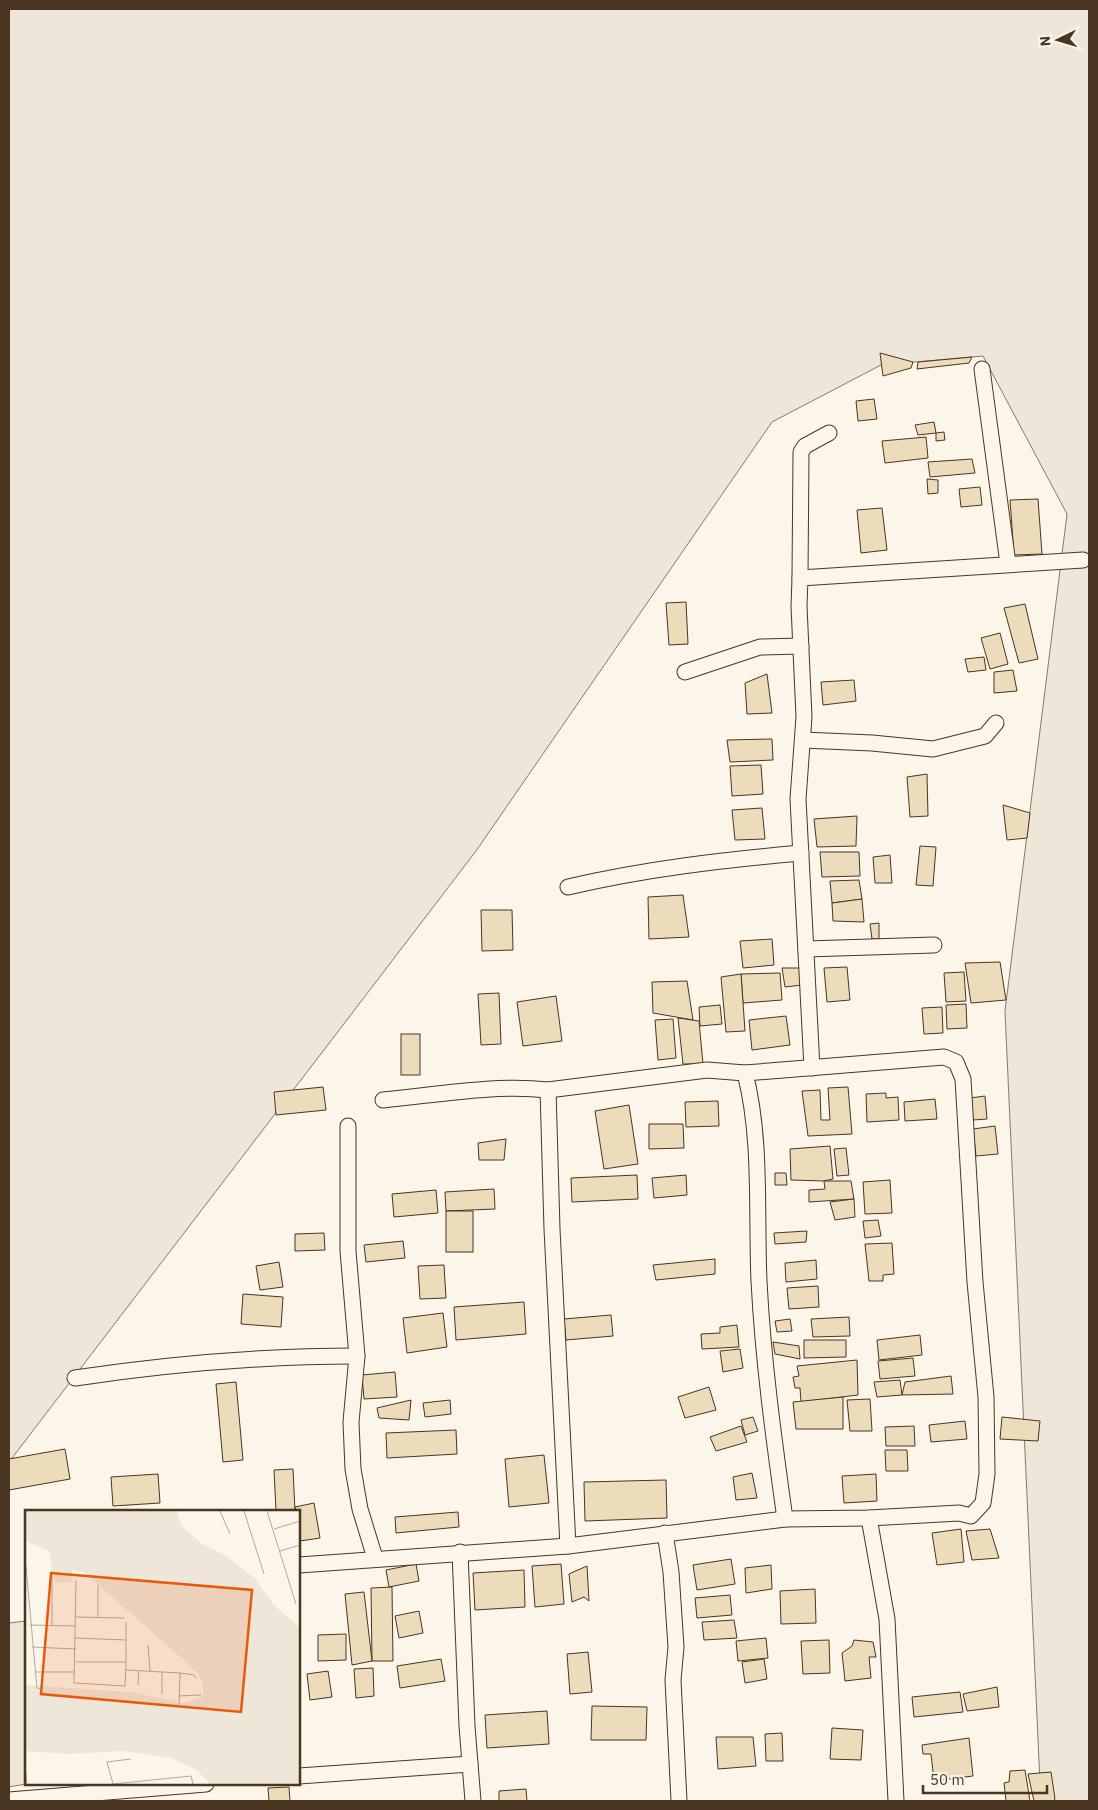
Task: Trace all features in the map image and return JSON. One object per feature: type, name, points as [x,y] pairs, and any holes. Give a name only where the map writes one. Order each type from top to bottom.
[{"type":"street","points":[[982,369],[1008,564]]},
{"type":"street","points":[[812,1068],[798,799],[804,717],[801,646],[800,452],[806,446],[829,433]]},
{"type":"street","points":[[800,578],[1082,560]]},
{"type":"street","points":[[685,672],[760,648],[801,646]]},
{"type":"street","points":[[803,740],[872,743],[933,749],[985,736],[996,723]]},
{"type":"street","points":[[568,887],[688,864],[801,853]]},
{"type":"street","points":[[806,949],[934,945]]},
{"type":"street","points":[[300,1565],[460,1552],[568,1546],[785,1519],[869,1518],[959,1513],[970,1516],[983,1503],[987,1474],[986,1397],[974,1282],[963,1080],[956,1062],[944,1057],[745,1073],[707,1070],[548,1090],[530,1088],[488,1090],[383,1100]]},
{"type":"street","points":[[745,1073],[749,1089],[754,1136],[759,1283],[769,1394],[785,1519]]},
{"type":"street","points":[[548,1090],[552,1229],[568,1546]]},
{"type":"street","points":[[348,1126],[348,1251],[357,1356],[351,1422],[353,1469],[360,1509],[375,1558]]},
{"type":"street","points":[[74,1378],[219,1360],[282,1356],[357,1356]]},
{"type":"street","points":[[869,1518],[888,1619],[896,1801]]},
{"type":"street","points":[[665,1533],[671,1572],[676,1647],[673,1680],[679,1801]]},
{"type":"street","points":[[460,1552],[473,1801]]},
{"type":"street","points":[[300,1776],[470,1764]]},
{"type":"street","points":[[9,1800],[194,1785]]},
{"type":"shaded area","points":[[9,9],[1089,9],[1089,1801],[1039,1801],[1040,1783],[1005,1011],[1067,514],[983,356],[881,365],[772,422],[476,851],[9,1462]]},
{"type":"shaded area","points":[[25,1621],[25,1784],[9,1787],[9,1623]]},
{"type":"building","points":[[880,353],[913,362],[911,368],[883,376]]},
{"type":"building","points":[[972,357],[969,363],[917,369],[918,362]]},
{"type":"building","points":[[874,399],[877,419],[858,421],[856,401]]},
{"type":"building","points":[[934,422],[936,433],[918,435],[915,425]]},
{"type":"building","points":[[944,432],[945,440],[936,441],[936,433]]},
{"type":"building","points":[[926,437],[928,458],[885,463],[882,441]]},
{"type":"building","points":[[972,459],[975,473],[930,477],[928,462]]},
{"type":"building","points":[[927,479],[938,480],[938,493],[928,494]]},
{"type":"building","points":[[980,487],[982,505],[961,507],[959,489]]},
{"type":"building","points":[[1038,499],[1042,554],[1014,555],[1010,500]]},
{"type":"building","points":[[882,508],[887,550],[861,553],[857,510]]},
{"type":"building","points":[[686,602],[688,644],[669,645],[666,603]]},
{"type":"building","points":[[1025,604],[1038,659],[1019,663],[1004,608]]},
{"type":"building","points":[[1000,633],[1008,664],[990,669],[981,638]]},
{"type":"building","points":[[984,657],[986,670],[968,672],[965,659]]},
{"type":"building","points":[[1013,670],[1017,691],[994,693],[994,672]]},
{"type":"building","points":[[767,674],[772,713],[747,714],[745,683]]},
{"type":"building","points":[[854,680],[856,701],[823,705],[821,682]]},
{"type":"building","points":[[772,739],[773,760],[730,762],[727,740]]},
{"type":"building","points":[[761,765],[763,794],[732,796],[730,766]]},
{"type":"building","points":[[927,774],[928,816],[910,817],[907,777]]},
{"type":"building","points":[[1003,805],[1030,813],[1027,838],[1007,840]]},
{"type":"building","points":[[762,808],[765,839],[735,840],[732,810]]},
{"type":"building","points":[[857,816],[856,846],[817,847],[814,819]]},
{"type":"building","points":[[920,846],[936,847],[933,886],[916,885]]},
{"type":"building","points":[[820,852],[859,852],[860,876],[822,877]]},
{"type":"building","points":[[890,855],[892,883],[875,883],[873,857]]},
{"type":"building","points":[[859,880],[862,899],[832,903],[830,881]]},
{"type":"building","points":[[683,895],[689,937],[649,939],[648,897]]},
{"type":"building","points":[[862,899],[864,922],[833,921],[832,903]]},
{"type":"building","points":[[481,910],[512,910],[513,950],[482,951]]},
{"type":"building","points":[[879,923],[879,939],[872,939],[870,924]]},
{"type":"building","points":[[772,939],[774,965],[743,968],[740,941]]},
{"type":"building","points":[[1000,962],[1006,1000],[971,1003],[965,963]]},
{"type":"building","points":[[847,967],[850,1000],[827,1002],[824,968]]},
{"type":"building","points":[[782,968],[800,968],[802,985],[785,987]]},
{"type":"building","points":[[964,972],[966,1001],[946,1002],[944,973]]},
{"type":"building","points":[[780,973],[782,1000],[743,1003],[741,974]]},
{"type":"building","points":[[741,974],[745,1031],[726,1032],[721,977]]},
{"type":"building","points":[[687,981],[693,1020],[653,1013],[652,982]]},
{"type":"building","points":[[499,993],[501,1044],[481,1045],[478,994]]},
{"type":"building","points":[[556,996],[562,1041],[523,1046],[517,1002]]},
{"type":"building","points":[[966,1004],[967,1028],[947,1029],[946,1005]]},
{"type":"building","points":[[720,1005],[722,1024],[700,1026],[699,1007]]},
{"type":"building","points":[[942,1007],[943,1033],[924,1034],[922,1008]]},
{"type":"building","points":[[786,1016],[790,1045],[752,1050],[749,1020]]},
{"type":"building","points":[[678,1018],[699,1021],[703,1064],[683,1064]]},
{"type":"building","points":[[673,1019],[676,1058],[658,1060],[655,1020]]},
{"type":"building","points":[[401,1034],[420,1034],[420,1075],[401,1075]]},
{"type":"building","points":[[323,1087],[326,1110],[276,1115],[274,1092]]},
{"type":"building","points":[[848,1087],[852,1134],[808,1136],[802,1091],[820,1090],[821,1120],[830,1120],[828,1088]]},
{"type":"building","points":[[886,1093],[886,1098],[898,1097],[899,1120],[867,1122],[866,1094]]},
{"type":"building","points":[[985,1096],[987,1119],[973,1120],[970,1098]]},
{"type":"building","points":[[935,1099],[937,1119],[905,1121],[904,1102]]},
{"type":"building","points":[[718,1101],[719,1126],[686,1127],[685,1102]]},
{"type":"building","points":[[629,1105],[638,1164],[604,1169],[595,1111]]},
{"type":"building","points":[[649,1124],[683,1124],[684,1148],[649,1149]]},
{"type":"building","points":[[995,1126],[998,1154],[976,1156],[973,1129]]},
{"type":"building","points":[[506,1139],[504,1160],[479,1160],[478,1143]]},
{"type":"building","points":[[830,1146],[833,1179],[824,1181],[791,1180],[790,1149]]},
{"type":"building","points":[[846,1148],[849,1175],[837,1176],[834,1149]]},
{"type":"building","points":[[775,1173],[786,1173],[787,1185],[775,1185]]},
{"type":"building","points":[[637,1175],[638,1199],[572,1202],[571,1178]]},
{"type":"building","points":[[686,1175],[687,1195],[654,1198],[652,1178]]},
{"type":"building","points":[[890,1180],[892,1213],[865,1214],[863,1182]]},
{"type":"building","points":[[824,1181],[851,1181],[854,1199],[809,1202],[809,1190],[825,1189]]},
{"type":"building","points":[[494,1189],[495,1209],[446,1211],[445,1192]]},
{"type":"building","points":[[436,1190],[438,1213],[394,1217],[392,1194]]},
{"type":"building","points":[[854,1199],[855,1217],[835,1220],[830,1202]]},
{"type":"building","points":[[446,1211],[473,1211],[473,1252],[446,1252]]},
{"type":"building","points":[[878,1220],[881,1236],[865,1238],[863,1221]]},
{"type":"building","points":[[807,1231],[806,1242],[775,1244],[774,1233]]},
{"type":"building","points":[[324,1233],[325,1250],[295,1251],[295,1234]]},
{"type":"building","points":[[403,1241],[405,1258],[366,1262],[364,1245]]},
{"type":"building","points":[[892,1243],[894,1274],[883,1275],[883,1281],[869,1281],[865,1244]]},
{"type":"building","points":[[715,1259],[715,1274],[656,1280],[653,1265]]},
{"type":"building","points":[[816,1260],[817,1279],[786,1282],[785,1263]]},
{"type":"building","points":[[279,1262],[283,1287],[260,1290],[256,1266]]},
{"type":"building","points":[[444,1265],[446,1298],[420,1299],[418,1266]]},
{"type":"building","points":[[818,1286],[819,1307],[789,1309],[787,1288]]},
{"type":"building","points":[[243,1294],[283,1297],[281,1327],[241,1324]]},
{"type":"building","points":[[524,1302],[526,1334],[456,1340],[454,1307]]},
{"type":"building","points":[[443,1313],[447,1347],[407,1353],[403,1318]]},
{"type":"building","points":[[611,1315],[613,1336],[566,1340],[564,1319]]},
{"type":"building","points":[[849,1317],[850,1336],[813,1337],[811,1319]]},
{"type":"building","points":[[790,1319],[792,1331],[777,1332],[775,1321]]},
{"type":"building","points":[[737,1325],[739,1347],[702,1349],[701,1334],[720,1333],[720,1327]]},
{"type":"building","points":[[920,1335],[922,1355],[879,1360],[877,1340]]},
{"type":"building","points":[[804,1340],[846,1340],[846,1357],[804,1358]]},
{"type":"building","points":[[773,1342],[799,1346],[800,1359],[775,1354]]},
{"type":"building","points":[[740,1349],[743,1368],[723,1372],[720,1351]]},
{"type":"building","points":[[913,1358],[915,1376],[880,1379],[878,1361]]},
{"type":"building","points":[[857,1360],[858,1395],[801,1402],[800,1388],[795,1388],[793,1377],[799,1376],[797,1366]]},
{"type":"building","points":[[395,1372],[397,1397],[364,1399],[362,1375]]},
{"type":"building","points":[[951,1376],[953,1394],[902,1395],[905,1382]]},
{"type":"building","points":[[900,1380],[902,1395],[877,1397],[874,1382]]},
{"type":"building","points":[[236,1382],[243,1460],[223,1462],[216,1384]]},
{"type":"building","points":[[709,1387],[716,1410],[685,1418],[678,1397]]},
{"type":"building","points":[[843,1397],[843,1429],[796,1429],[793,1402]]},
{"type":"building","points":[[870,1399],[872,1431],[850,1431],[847,1400]]},
{"type":"building","points":[[411,1400],[409,1420],[379,1418],[377,1408]]},
{"type":"building","points":[[450,1400],[451,1414],[425,1417],[423,1403]]},
{"type":"building","points":[[753,1417],[758,1431],[745,1435],[741,1420]]},
{"type":"building","points":[[1002,1417],[1040,1421],[1038,1441],[1000,1439]]},
{"type":"building","points":[[965,1421],[967,1439],[931,1442],[929,1425]]},
{"type":"building","points":[[741,1426],[747,1442],[716,1451],[710,1437]]},
{"type":"building","points":[[914,1426],[915,1446],[886,1446],[885,1427]]},
{"type":"building","points":[[456,1430],[457,1454],[387,1458],[386,1433]]},
{"type":"building","points":[[65,1449],[70,1479],[9,1490],[9,1459]]},
{"type":"building","points":[[885,1450],[907,1450],[908,1471],[886,1471]]},
{"type":"building","points":[[544,1455],[549,1503],[509,1507],[505,1459]]},
{"type":"building","points":[[293,1469],[295,1510],[276,1510],[274,1470]]},
{"type":"building","points":[[752,1473],[757,1498],[736,1500],[733,1477]]},
{"type":"building","points":[[158,1474],[160,1503],[113,1506],[111,1477]]},
{"type":"building","points":[[876,1474],[877,1501],[844,1503],[842,1476]]},
{"type":"building","points":[[666,1480],[667,1518],[585,1521],[584,1482]]},
{"type":"building","points":[[314,1503],[320,1538],[300,1541],[300,1510],[296,1510],[295,1507]]},
{"type":"building","points":[[458,1512],[459,1527],[396,1533],[395,1517]]},
{"type":"building","points":[[961,1529],[964,1562],[937,1565],[932,1533]]},
{"type":"building","points":[[990,1529],[999,1558],[972,1560],[966,1531]]},
{"type":"building","points":[[731,1559],[735,1584],[697,1590],[693,1565]]},
{"type":"building","points":[[416,1564],[419,1581],[389,1587],[386,1570]]},
{"type":"building","points":[[561,1564],[564,1604],[535,1607],[532,1566]]},
{"type":"building","points":[[771,1565],[772,1589],[746,1593],[745,1568]]},
{"type":"building","points":[[587,1566],[589,1601],[584,1597],[572,1602],[569,1574]]},
{"type":"building","points":[[524,1570],[525,1607],[475,1610],[473,1573]]},
{"type":"building","points":[[392,1587],[393,1661],[372,1661],[371,1588]]},
{"type":"building","points":[[815,1589],[816,1623],[781,1624],[780,1591]]},
{"type":"building","points":[[364,1592],[372,1661],[352,1665],[345,1594]]},
{"type":"building","points":[[730,1595],[732,1615],[697,1618],[695,1598]]},
{"type":"building","points":[[419,1611],[423,1633],[399,1638],[395,1616]]},
{"type":"building","points":[[734,1620],[737,1638],[704,1640],[702,1622]]},
{"type":"building","points":[[346,1634],[346,1660],[318,1661],[318,1635]]},
{"type":"building","points":[[766,1638],[768,1658],[738,1661],[736,1641]]},
{"type":"building","points":[[829,1640],[830,1673],[803,1674],[801,1641]]},
{"type":"building","points":[[854,1640],[873,1642],[876,1657],[869,1657],[871,1678],[845,1681],[842,1653],[852,1646]]},
{"type":"building","points":[[588,1652],[592,1692],[570,1694],[567,1654]]},
{"type":"building","points":[[441,1659],[445,1681],[400,1688],[397,1666]]},
{"type":"building","points":[[764,1659],[767,1679],[745,1683],[742,1662]]},
{"type":"building","points":[[373,1668],[374,1696],[356,1698],[354,1669]]},
{"type":"building","points":[[328,1671],[332,1697],[310,1700],[307,1674]]},
{"type":"building","points":[[997,1687],[999,1707],[967,1711],[963,1694]]},
{"type":"building","points":[[960,1692],[963,1712],[914,1717],[912,1697]]},
{"type":"building","points":[[592,1706],[647,1707],[646,1740],[591,1740]]},
{"type":"building","points":[[547,1711],[549,1744],[487,1748],[485,1715]]},
{"type":"building","points":[[832,1728],[863,1730],[861,1760],[830,1759]]},
{"type":"building","points":[[782,1733],[783,1761],[766,1761],[765,1734]]},
{"type":"building","points":[[716,1737],[753,1737],[756,1766],[718,1769]]},
{"type":"building","points":[[969,1738],[973,1776],[934,1781],[931,1754],[923,1754],[922,1745]]},
{"type":"building","points":[[1025,1770],[1030,1801],[1006,1801],[1004,1783],[1009,1782],[1010,1771]]},
{"type":"building","points":[[1051,1772],[1055,1799],[1053,1801],[1034,1801],[1028,1774]]},
{"type":"building","points":[[289,1787],[290,1801],[269,1801],[268,1788]]},
{"type":"building","points":[[526,1789],[527,1801],[499,1801],[499,1791]]}]
